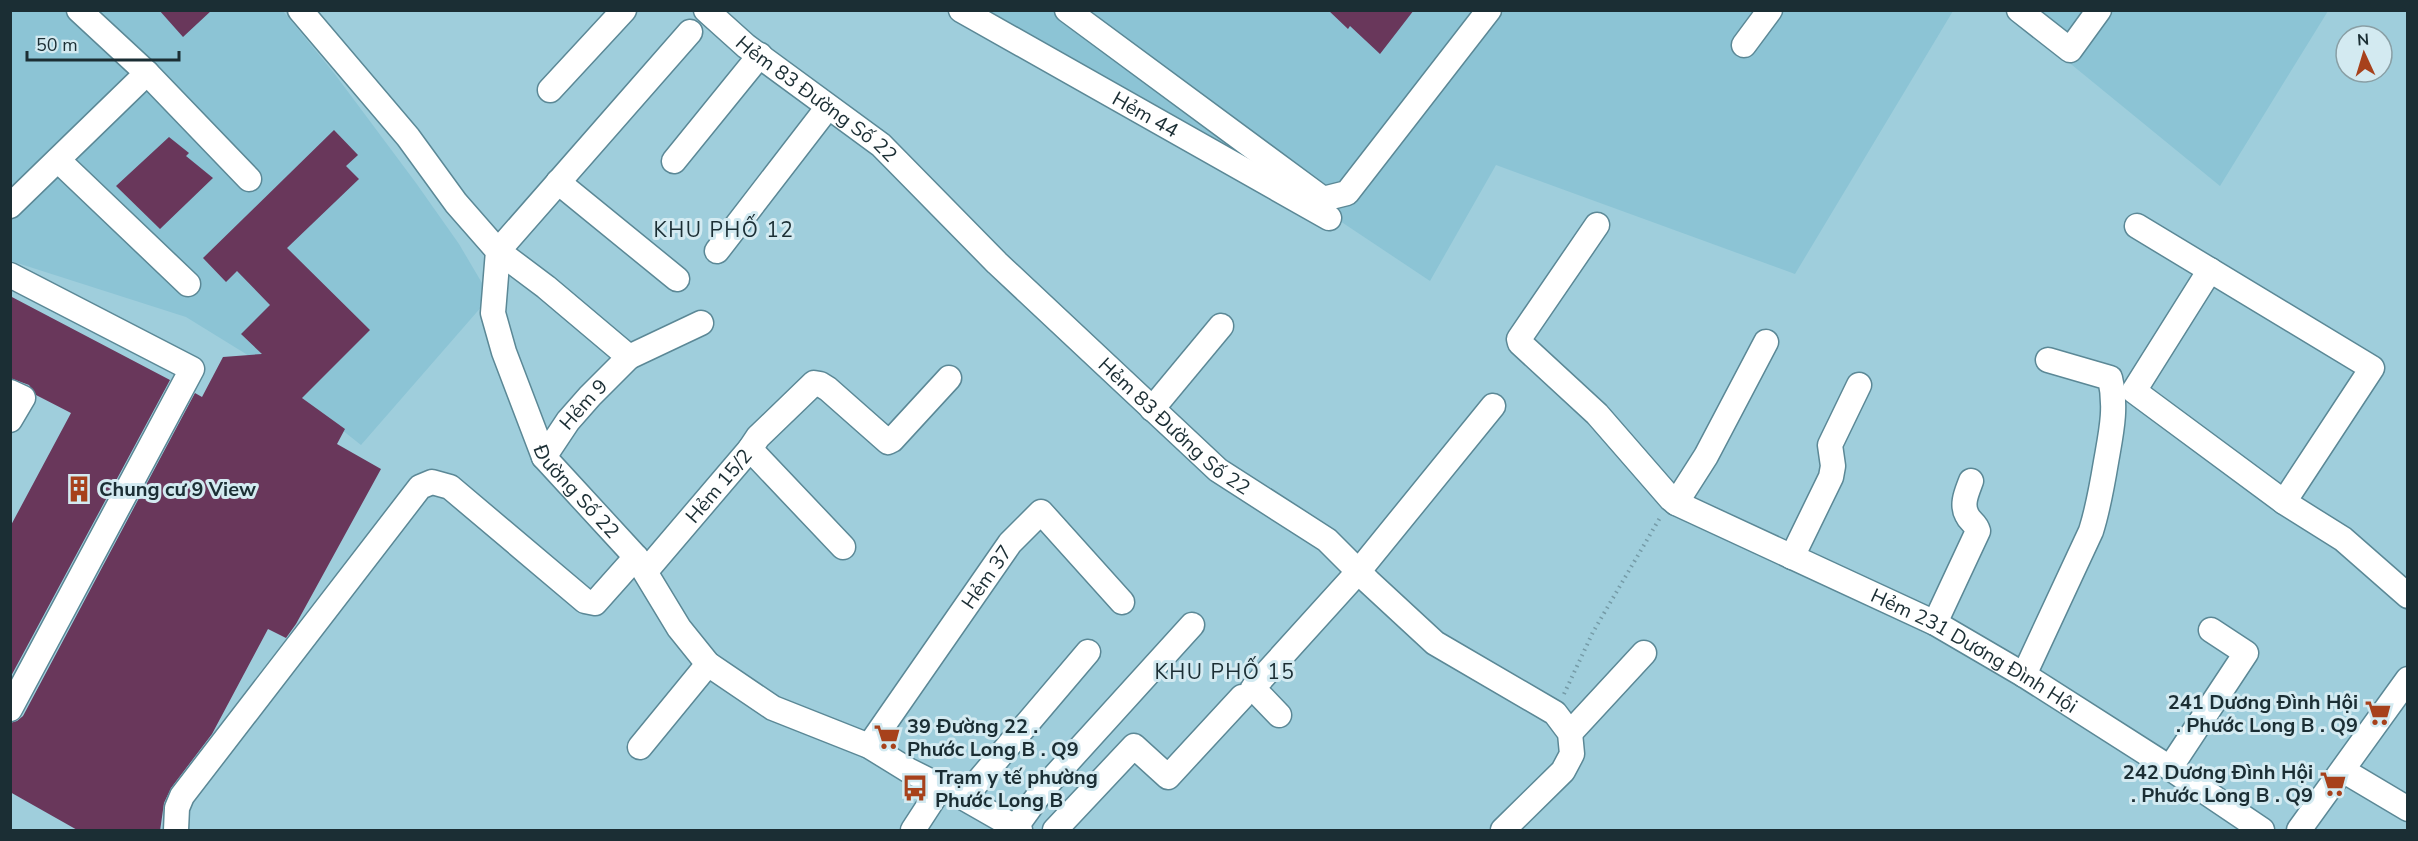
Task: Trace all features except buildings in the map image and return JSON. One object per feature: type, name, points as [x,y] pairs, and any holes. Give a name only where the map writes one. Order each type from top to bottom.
[{"type":"street","points":[[79,10],[147,73],[249,178]]},
{"type":"street","points":[[300,10],[408,137],[456,203],[498,251],[546,287],[629,357]]},
{"type":"street","name":"Hẻm 83 Đường Số 22","points":[[706,10],[760,56],[881,145],[997,263],[1218,470],[1327,540],[1358,572],[1436,643],[1555,713],[1570,733]]},
{"type":"street","name":"Hẻm 44","points":[[961,10],[1329,218]]},
{"type":"street","points":[[1067,10],[1323,199],[1347,193],[1489,10]]},
{"type":"street","points":[[1744,45],[1770,10]]},
{"type":"street","points":[[2019,10],[2070,50],[2099,10]]},
{"type":"street","points":[[550,90],[624,11]]},
{"type":"street","points":[[498,251],[690,32]]},
{"type":"street","points":[[674,162],[760,56]]},
{"type":"street","points":[[10,206],[147,73]]},
{"type":"street","points":[[717,251],[828,107]]},
{"type":"street","points":[[58,160],[189,284]]},
{"type":"street","points":[[558,182],[677,279]]},
{"type":"street","points":[[1596,225],[1519,339],[1520,343],[1597,414],[1674,501],[1706,456],[1766,342]]},
{"type":"street","points":[[2137,226],[2372,368],[2284,501]]},
{"type":"street","name":"Đường Số 22","points":[[498,251],[493,313],[504,352],[544,457],[641,564],[679,627],[708,664],[773,708],[869,746],[1018,829]]},
{"type":"street","points":[[2210,270],[2134,391],[2284,501],[2343,539],[2408,596]]},
{"type":"street","points":[[10,275],[192,369],[10,710]]},
{"type":"street","name":"Hẻm 9","points":[[544,457],[568,421],[629,357],[701,323]]},
{"type":"street","points":[[1152,409],[1221,327]]},
{"type":"street","points":[[2024,675],[2091,531],[2097,512],[2114,419],[2114,396],[2110,378],[2048,360]]},
{"type":"street","points":[[750,449],[758,437],[814,383],[828,389],[888,441],[892,440],[949,378]]},
{"type":"street","points":[[1792,557],[1831,477],[1833,466],[1830,445],[1859,385]]},
{"type":"street","points":[[10,392],[23,399],[10,420]]},
{"type":"street","points":[[1279,715],[1253,688],[1358,572],[1493,405]]},
{"type":"street","name":"Hẻm 15/2","points":[[176,831],[177,808],[182,796],[420,487],[432,482],[450,488],[585,601],[595,603],[641,564],[750,449],[843,547]]},
{"type":"street","points":[[1935,623],[1978,531],[1976,524],[1966,514],[1964,504],[1971,481]]},
{"type":"street","name":"Hẻm 231 Dương Đình Hội","points":[[1674,501],[1935,623],[2024,675],[2170,768],[2262,831]]},
{"type":"street","name":"Hẻm 37","points":[[869,746],[1010,543],[1041,512],[1122,602]]},
{"type":"street","points":[[1018,829],[1044,788],[1192,625]]},
{"type":"street","points":[[2170,768],[2246,652],[2211,630]]},
{"type":"street","points":[[964,798],[1088,652]]},
{"type":"street","points":[[1503,831],[1563,771],[1572,754],[1570,733],[1644,653]]},
{"type":"street","points":[[640,747],[708,664]]},
{"type":"street","points":[[2299,831],[2408,679]]},
{"type":"street","points":[[1055,831],[1134,746],[1168,777],[1242,697]]},
{"type":"street","points":[[2344,771],[2408,809]]},
{"type":"street","points":[[913,831],[941,787]]},
{"type":"path","points":[[1555,713],[1593,632],[1674,501]]},
{"type":"shaded area","points":[[11,11],[283,11],[334,73],[459,244],[482,283],[483,305],[361,445],[246,354],[186,317],[11,261]]},
{"type":"shaded area","points":[[968,11],[1953,11],[1795,274],[1496,165],[1430,281],[1331,215]]},
{"type":"shaded area","points":[[2006,11],[2328,11],[2220,186]]},
{"type":"place","name":"Chung cư 9 View","points":[[79,489]]},
{"type":"place","name":"241 Dương Đình Hội . Phước Long B . Q9","points":[[2378,713]]},
{"type":"place","name":"39 Đường 22 . Phước Long B . Q9","points":[[887,737]]},
{"type":"place","name":"242 Dương Đình Hội . Phước Long B . Q9","points":[[2333,784]]},
{"type":"place","name":"Trạm y tế phường Phước Long B","points":[[915,788]]},
{"type":"district","name":"KHU PHỐ 12","points":[[724,230]]},
{"type":"district","name":"KHU PHỐ 15","points":[[1225,672]]}]
